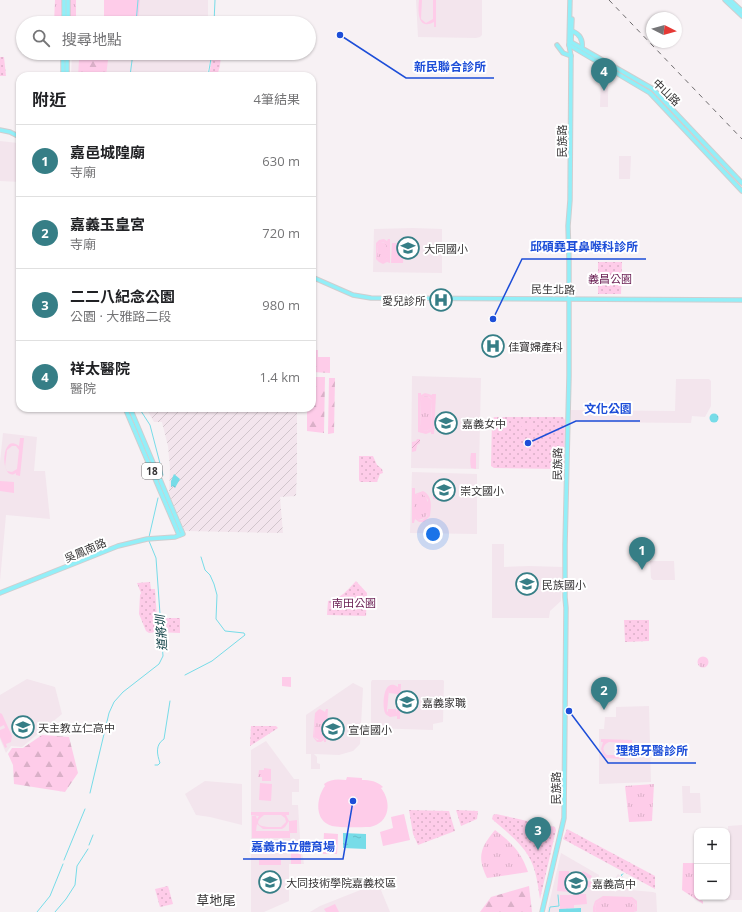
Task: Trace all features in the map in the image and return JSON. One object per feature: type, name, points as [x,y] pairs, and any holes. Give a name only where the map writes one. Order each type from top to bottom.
[{"type":"main road","points":[[64,0],[64,16]]},
{"type":"main road","points":[[68,0],[68,16]]},
{"type":"main road","points":[[571,0],[571,26]]},
{"type":"main road","points":[[725,0],[742,16]]},
{"type":"main road","points":[[730,0],[742,11]]},
{"type":"main road","name":"民族路","points":[[570,45],[572,31],[571,26]]},
{"type":"main road","name":"民族路","points":[[542,912],[558,840],[563,825],[571,26]]},
{"type":"main road","points":[[572,31],[580,36],[582,48]]},
{"type":"main road","points":[[557,45],[563,53],[571,56],[575,53],[581,52]]},
{"type":"main road","name":"中山路","points":[[570,45],[582,48],[650,93],[742,191]]},
{"type":"main road","name":"中山路","points":[[570,45],[653,89],[742,183]]},
{"type":"main road","points":[[63,60],[63,72]]},
{"type":"main road","points":[[67,60],[67,72]]},
{"type":"main road","points":[[0,130],[16,135]]},
{"type":"main road","name":"民生北路","points":[[316,279],[353,295],[371,298],[742,300]]},
{"type":"main road","name":"18","points":[[127,412],[179,535],[183,534],[132,412]]},
{"type":"main road","name":"吳鳳南路","points":[[0,594],[118,546],[149,539],[174,537],[179,535]]},
{"type":"shaded area","points":[[140,0],[208,0],[208,16],[139,16]]},
{"type":"shaded area","points":[[416,0],[482,0],[482,35],[476,38],[418,37]]},
{"type":"shaded area","points":[[72,60],[210,60],[207,72],[71,72]]},
{"type":"shaded area","points":[[601,74],[608,74],[608,107],[600,107]]},
{"type":"shaded area","points":[[0,141],[16,143],[16,182],[0,181]]},
{"type":"shaded area","points":[[619,156],[631,156],[630,179],[619,179]]},
{"type":"shaded area","name":"大同國小","points":[[374,229],[442,229],[442,273],[373,272]]},
{"type":"shaded area","name":"嘉義女中","points":[[412,376],[481,378],[479,469],[411,468]]},
{"type":"shaded area","points":[[676,379],[709,379],[711,381],[711,406],[705,417],[692,416],[691,423],[571,422],[571,410],[675,411]]},
{"type":"shaded area","points":[[148,412],[297,412],[296,496],[280,497],[283,533],[185,531],[169,493],[170,468],[168,446],[162,422],[154,422]]},
{"type":"shaded area","points":[[3,433],[37,437],[34,471],[45,471],[50,519],[6,515],[0,581],[0,462]]},
{"type":"shaded area","name":"崇文國小","points":[[412,472],[477,474],[477,534],[410,533]]},
{"type":"shaded area","name":"民族國小","points":[[492,544],[504,544],[504,567],[563,567],[561,601],[550,611],[549,618],[492,618]]},
{"type":"shaded area","points":[[650,561],[674,561],[675,580],[653,580],[651,578]]},
{"type":"shaded area","name":"天主教立仁高中","points":[[27,679],[55,687],[62,714],[22,747],[11,746],[6,753],[0,739],[0,695]]},
{"type":"shaded area","name":"嘉義家職","points":[[372,680],[443,680],[443,722],[433,724],[433,730],[371,728]]},
{"type":"shaded area","name":"宣信國小","points":[[353,683],[363,688],[360,744],[353,751],[339,755],[314,754],[317,757],[317,763],[320,764],[320,769],[311,769],[311,754],[306,754],[306,715]]},
{"type":"shaded area","points":[[649,706],[651,782],[599,784],[599,729],[604,729],[605,717],[616,717],[616,707]]},
{"type":"shaded area","points":[[266,741],[294,779],[299,779],[299,792],[292,792],[292,805],[298,805],[300,838],[304,864],[289,864],[289,901],[264,912],[251,912],[251,750]]},
{"type":"shaded area","points":[[205,781],[242,784],[242,825],[196,815],[185,794]]},
{"type":"shaded area","points":[[682,786],[690,786],[690,793],[700,793],[701,813],[683,813]]},
{"type":"shaded area","points":[[742,825],[742,900],[730,900],[730,828],[728,828],[728,826]]},
{"type":"shaded area","name":"嘉義高中","points":[[561,853],[599,875],[598,890],[616,892],[616,877],[618,874],[623,878],[630,880],[630,890],[656,893],[657,912],[547,912]]},
{"type":"shaded area","points":[[378,883],[390,912],[310,912],[320,906]]},
{"type":"green space","points":[[55,0],[62,0],[61,16],[54,16]]},
{"type":"green space","points":[[69,0],[76,0],[76,16],[69,16]]},
{"type":"green space","points":[[104,0],[140,0],[139,16],[104,16]]},
{"type":"green space","points":[[419,0],[422,0],[421,19],[426,23],[433,19],[433,0],[436,0],[436,27],[434,27],[434,22],[424,24],[422,22],[419,14]]},
{"type":"green space","points":[[0,57],[4,57],[6,76],[0,76]]},
{"type":"green space","points":[[79,60],[108,60],[106,72],[78,72]]},
{"type":"green space","points":[[212,60],[220,60],[218,72],[210,72]]},
{"type":"green space","points":[[384,239],[387,241],[390,239],[390,263],[387,262],[383,264],[376,259],[376,243],[379,240]],"holes":[[[382,242],[385,243],[388,256],[382,261],[377,257],[378,245]]]},
{"type":"green space","points":[[381,242],[388,246],[388,257],[384,261],[381,261],[377,257],[378,245]]},
{"type":"green space","points":[[392,243],[404,243],[403,263],[391,263]]},
{"type":"green space","name":"義昌公園","points":[[598,262],[622,262],[621,294],[598,294]]},
{"type":"green space","points":[[316,350],[318,350],[318,357],[330,357],[330,373],[316,372]]},
{"type":"green space","points":[[316,377],[325,377],[324,433],[307,431],[307,412],[316,412]]},
{"type":"green space","points":[[329,378],[335,378],[334,433],[328,434]]},
{"type":"green space","points":[[418,393],[421,393],[421,395],[425,393],[432,395],[436,394],[434,434],[431,434],[431,432],[426,434],[418,432]],"holes":[[[424,396],[429,397],[432,400],[431,428],[427,431],[420,427],[421,400]]]},
{"type":"green space","points":[[427,396],[432,400],[431,428],[427,431],[420,428],[421,400],[422,397]]},
{"type":"green space","points":[[494,417],[563,417],[565,420],[564,467],[561,469],[494,468],[491,466],[492,420]]},
{"type":"green space","points":[[520,423],[532,423],[532,426],[529,429],[524,429]]},
{"type":"green space","points":[[20,438],[24,438],[20,476],[16,475],[16,473],[11,474],[7,471],[12,472],[17,469],[19,450],[16,446],[12,446],[7,450],[5,466],[4,458],[8,445],[13,443],[19,446]]},
{"type":"green space","points":[[417,439],[420,439],[420,443],[417,445],[416,451],[412,452],[412,442],[416,441]]},
{"type":"green space","points":[[471,453],[476,453],[476,469],[471,468]]},
{"type":"green space","points":[[359,456],[373,456],[377,465],[382,469],[383,473],[380,474],[377,482],[360,482]]},
{"type":"green space","points":[[0,481],[14,482],[14,493],[0,491]]},
{"type":"green space","points":[[412,488],[415,488],[415,494],[423,491],[426,493],[431,502],[431,509],[430,516],[424,522],[419,522],[415,519],[414,523],[412,523]],"holes":[[[418,494],[424,495],[428,500],[427,516],[422,520],[418,519],[416,516],[414,503]]]},
{"type":"green space","points":[[433,492],[443,493],[443,500],[433,499]]},
{"type":"green space","points":[[418,494],[423,494],[426,497],[428,505],[427,514],[422,519],[418,519],[416,517],[414,510],[414,503]]},
{"type":"green space","name":"南田公園","points":[[356,581],[367,593],[366,616],[327,615],[328,601],[336,599],[347,591]]},
{"type":"green space","points":[[150,582],[151,589],[155,589],[157,618],[180,618],[180,633],[149,633],[146,631],[139,614],[141,593],[137,583]]},
{"type":"green space","points":[[624,620],[649,620],[649,641],[625,642]]},
{"type":"green space","points":[[703,656],[707,658],[709,662],[707,666],[703,668],[699,666],[697,662],[699,658]]},
{"type":"green space","points":[[282,677],[291,677],[291,687],[282,686]]},
{"type":"green space","points":[[398,684],[401,684],[400,719],[397,719],[397,716],[390,717],[386,715],[384,709],[384,699],[387,689],[389,686],[393,685],[398,687]],"holes":[[[389,690],[389,693],[397,694],[397,713],[396,709],[388,709],[388,712],[387,711]]]},
{"type":"green space","points":[[320,709],[325,712],[326,709],[328,709],[326,742],[324,742],[324,740],[317,742],[313,737],[315,713]],"holes":[[[315,723],[325,724],[324,736],[321,740],[317,740],[314,737]]]},
{"type":"green space","points":[[0,713],[2,714],[12,736],[11,742],[6,744],[7,747],[5,748],[0,737],[0,730],[5,728],[4,725],[0,727]]},
{"type":"green space","points":[[315,723],[325,724],[324,736],[321,740],[314,737]]},
{"type":"green space","points":[[251,726],[276,726],[278,728],[250,746]]},
{"type":"green space","points":[[42,735],[69,737],[78,773],[65,792],[14,784],[13,765],[8,754],[12,748],[23,748]]},
{"type":"green space","points":[[601,739],[632,740],[632,743],[629,743],[631,754],[623,759],[605,758],[601,749],[603,742],[601,742]],"holes":[[[609,742],[625,743],[628,748],[627,753],[624,755],[607,755],[604,752],[604,746]]]},
{"type":"green space","points":[[264,768],[271,769],[271,781],[262,781],[262,777],[258,777],[259,770],[264,770]]},
{"type":"green space","points":[[347,777],[362,778],[362,780],[373,781],[383,787],[381,788],[385,794],[388,805],[385,817],[377,825],[370,827],[336,827],[326,823],[322,819],[318,809],[320,797],[325,786],[324,784],[334,780],[346,780]]},
{"type":"green space","points":[[260,783],[272,784],[271,801],[259,800]]},
{"type":"green space","points":[[654,784],[652,821],[629,822],[625,786]]},
{"type":"green space","points":[[409,810],[449,811],[455,831],[418,845],[413,834]]},
{"type":"green space","points":[[456,810],[478,811],[477,819],[461,826]]},
{"type":"green space","points":[[251,812],[289,812],[289,815],[286,815],[289,821],[297,820],[297,833],[290,833],[290,838],[252,838],[252,816],[256,816],[257,819],[259,816],[251,815]],"holes":[[[264,815],[281,815],[285,818],[286,822],[281,827],[263,826],[258,823]],[[289,821],[289,831],[256,831],[257,824],[263,829],[282,829]]]},
{"type":"green space","points":[[404,814],[410,840],[383,846],[380,832],[393,828],[391,817]]},
{"type":"green space","points":[[496,814],[555,827],[556,830],[540,899],[535,872],[529,857],[517,841],[492,819],[493,815]]},
{"type":"green space","points":[[567,829],[655,876],[655,889],[563,839]]},
{"type":"green space","points":[[495,830],[519,853],[528,872],[487,878],[481,858],[486,842]]},
{"type":"green space","points":[[324,833],[338,834],[337,854],[323,854]]},
{"type":"green space","points":[[291,846],[301,846],[301,864],[291,864]]},
{"type":"green space","points":[[259,860],[281,860],[281,865],[259,865]]},
{"type":"green space","points":[[683,863],[694,863],[694,898],[682,890]]},
{"type":"green space","points":[[559,871],[569,871],[569,878],[572,878],[571,892],[557,891]]},
{"type":"green space","points":[[583,871],[592,876],[590,879],[586,877],[586,881],[598,882],[598,888],[585,887],[585,890],[574,889],[575,876],[585,876],[581,874]]},
{"type":"green space","points":[[168,886],[173,904],[160,907],[155,889]]},
{"type":"green space","points":[[529,886],[532,912],[480,912],[491,897]]},
{"type":"green space","points":[[586,894],[587,904],[574,905],[574,908],[560,909],[560,895]]},
{"type":"green space","points":[[603,896],[632,897],[637,901],[637,911],[634,912],[636,905],[631,899],[603,899],[596,903],[596,912],[593,912],[595,901]]},
{"type":"green space","points":[[603,899],[631,899],[636,907],[634,912],[596,912],[596,903]]},
{"type":"green space","points":[[697,900],[703,901],[703,904]]},
{"type":"green space","points":[[335,904],[339,912],[326,912],[324,909]]},
{"type":"water","points":[[712,414],[716,414],[718,418],[716,422],[712,422],[710,420],[710,416]]},
{"type":"water","points":[[174,474],[180,479],[175,488],[173,486],[171,487],[171,481]]},
{"type":"water","points":[[343,833],[366,834],[366,849],[343,848]]},
{"type":"water","points":[[581,908],[581,912],[559,912],[559,909]]},
{"type":"waterway","points":[[137,16],[138,0]]},
{"type":"waterway","name":"道將圳","points":[[214,16],[215,0]]},
{"type":"waterway","points":[[131,72],[132,60]]},
{"type":"waterway","name":"道將圳","points":[[209,72],[211,60]]},
{"type":"waterway","name":"道將圳","points":[[142,412],[150,425],[163,475]]},
{"type":"waterway","name":"道將圳","points":[[149,537],[158,498]]},
{"type":"waterway","name":"道將圳","points":[[90,793],[109,713],[114,702],[123,692],[159,664],[163,656],[156,558],[149,541]]},
{"type":"waterway","points":[[185,675],[212,661],[245,635],[244,633],[225,631],[216,619],[217,595],[214,584],[210,575],[205,570],[201,557]]},
{"type":"waterway","points":[[155,765],[160,763],[158,747],[164,739],[170,701]]},
{"type":"waterway","name":"道將圳","points":[[64,860],[85,809]]},
{"type":"waterway","points":[[89,845],[93,835]]},
{"type":"waterway","points":[[55,912],[75,885],[77,866],[88,849]]},
{"type":"waterway","name":"道將圳","points":[[37,912],[50,896],[63,864]]},
{"type":"waterway","points":[[549,912],[550,907],[559,906],[558,895]]},
{"type":"railway","points":[[609,0],[742,139]]},
{"type":"place","name":"新民聯合診所","points":[[340,35]]},
{"type":"place","name":"祥太醫院","points":[[604,91]]},
{"type":"place","name":"大同國小","points":[[408,248]]},
{"type":"place","name":"愛兒診所","points":[[441,300]]},
{"type":"place","name":"邱碩堯耳鼻喉科診所","points":[[493,319]]},
{"type":"place","name":"佳寶婦產科","points":[[493,346]]},
{"type":"place","name":"嘉義女中","points":[[446,423]]},
{"type":"place","name":"文化公園","points":[[528,443]]},
{"type":"place","name":"崇文國小","points":[[444,490]]},
{"type":"place","name":"嘉邑城隍廟","points":[[642,570]]},
{"type":"place","name":"民族國小","points":[[527,584]]},
{"type":"place","name":"嘉義家職","points":[[407,702]]},
{"type":"place","name":"嘉義玉皇宮","points":[[604,710]]},
{"type":"place","name":"理想牙醫診所","points":[[569,711]]},
{"type":"place","name":"天主教立仁高中","points":[[23,727]]},
{"type":"place","name":"宣信國小","points":[[333,729]]},
{"type":"place","name":"嘉義市立體育場","points":[[353,801]]},
{"type":"place","name":"二二八紀念公園","points":[[538,850]]},
{"type":"place","name":"大同技術學院嘉義校區","points":[[270,882]]},
{"type":"place","name":"嘉義高中","points":[[576,883]]},
{"type":"district","name":"草地尾","points":[[216,900]]}]
